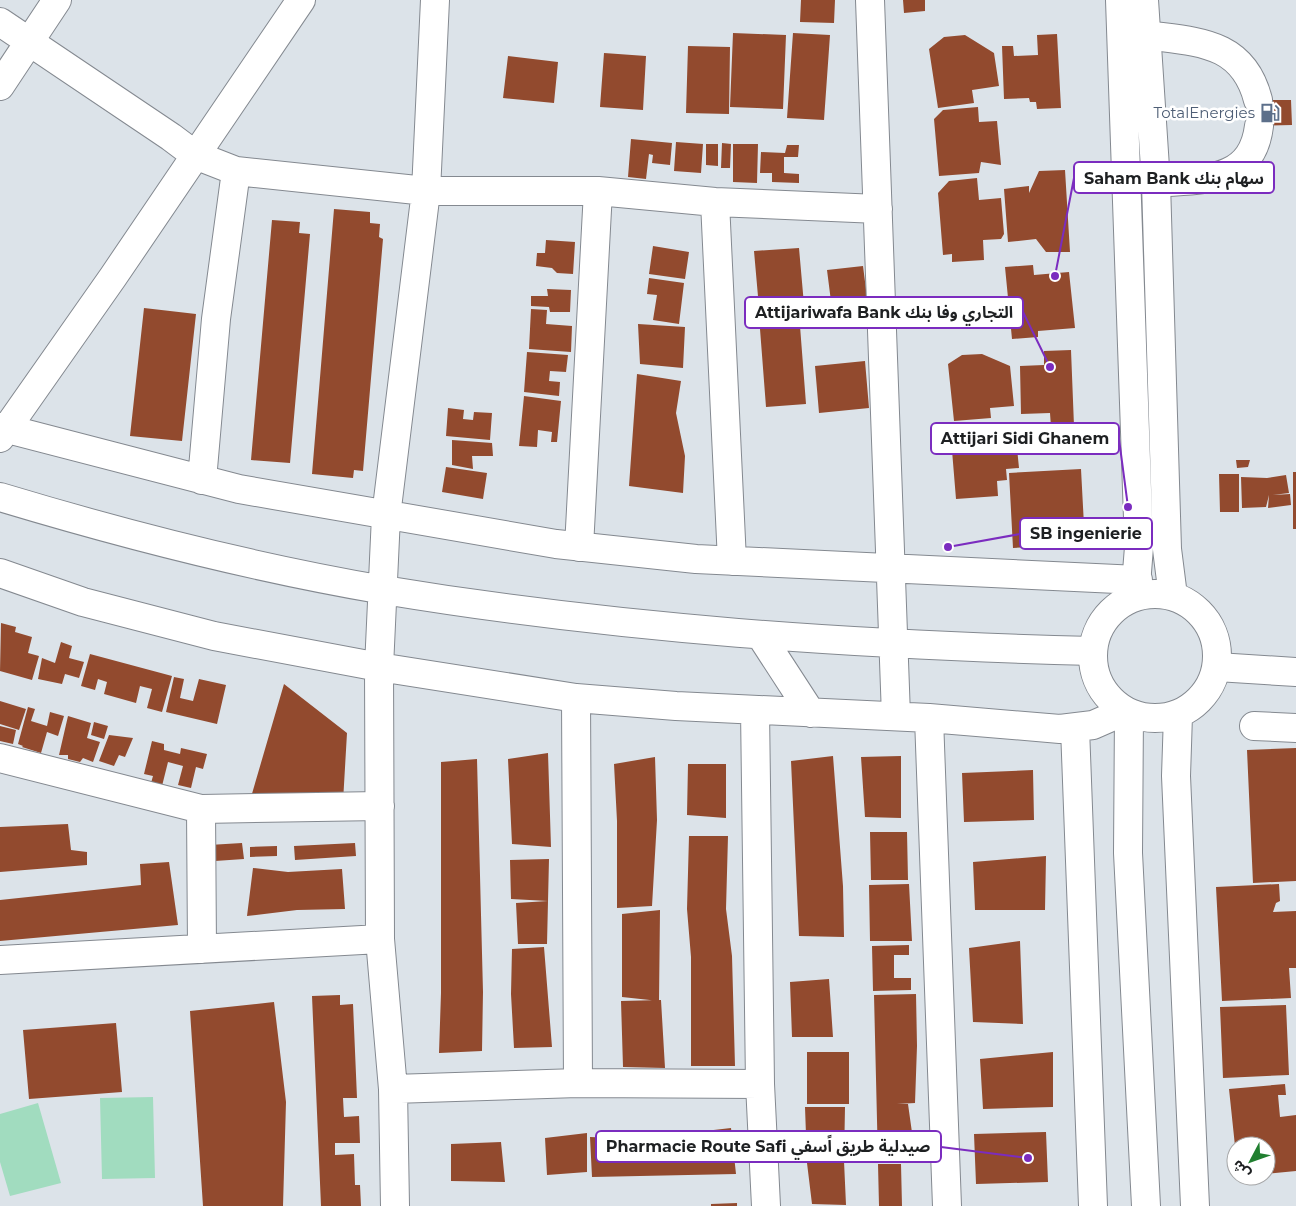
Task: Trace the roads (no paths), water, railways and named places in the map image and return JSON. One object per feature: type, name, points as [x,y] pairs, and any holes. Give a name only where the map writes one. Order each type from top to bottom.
[{"type":"street","points":[[0,86],[57,0]]},
{"type":"street","points":[[300,0],[113,277],[2,431],[202,480],[386,516],[579,547],[732,562],[890,567],[1136,589],[1148,594],[1173,596],[1187,603],[1209,624],[1215,637],[1217,667],[1208,691],[1190,709],[1178,715],[1153,719],[1127,712],[1104,692],[1097,679],[1093,651],[1095,639],[1106,618],[1136,589],[1139,547],[1120,0]]},
{"type":"street","points":[[395,1206],[393,1089],[380,939],[379,667],[386,516],[426,191],[435,0]]},
{"type":"street","points":[[870,0],[896,716]]},
{"type":"street","points":[[1144,0],[1156,183],[1167,549],[1173,596]]},
{"type":"street","points":[[0,22],[171,137],[195,156],[236,171],[426,191],[598,191],[715,202],[878,209]]},
{"type":"street","points":[[1146,35],[1208,44],[1220,49],[1241,64],[1255,87],[1258,113],[1257,138],[1252,151],[1235,170],[1211,178],[1156,183]]},
{"type":"street","points":[[202,480],[216,319],[236,171]]},
{"type":"street","points":[[579,547],[598,191]]},
{"type":"street","points":[[715,202],[732,562]]},
{"type":"street","points":[[0,497],[76,520],[178,545],[383,590],[524,610],[761,636],[893,644],[1093,651]]},
{"type":"street","points":[[0,573],[83,602],[196,632],[379,667],[576,698],[755,710],[929,718],[1045,729],[1076,728],[1093,725],[1127,712]]},
{"type":"street","points":[[761,636],[811,713]]},
{"type":"street","points":[[1217,667],[1296,672]]},
{"type":"street","points":[[576,698],[578,1083]]},
{"type":"street","points":[[755,710],[760,1084],[766,1206]]},
{"type":"street","points":[[1127,712],[1128,853],[1146,1206]]},
{"type":"street","points":[[1178,715],[1176,776],[1195,1206]]},
{"type":"street","points":[[929,718],[947,1206]]},
{"type":"street","points":[[1254,726],[1296,728]]},
{"type":"street","points":[[1076,728],[1093,1206]]},
{"type":"street","points":[[0,758],[201,810],[380,806]]},
{"type":"street","points":[[201,810],[202,949]]},
{"type":"street","points":[[0,960],[380,939]]},
{"type":"street","points":[[393,1089],[578,1083],[760,1084]]},
{"type":"place","name":"TotalEnergies","points":[[1270,113]]},
{"type":"place","name":"Saham Bank سهام بنك","points":[[1055,276]]},
{"type":"place","name":"Attijariwafa Bank التجاري وفا بنك","points":[[1050,367]]},
{"type":"place","name":"Attijari Sidi Ghanem","points":[[1128,507]]},
{"type":"place","name":"SB ingenierie","points":[[948,547]]},
{"type":"place","name":"Pharmacie Route Safi صيدلية طريق اًسفي","points":[[1028,1158]]}]
